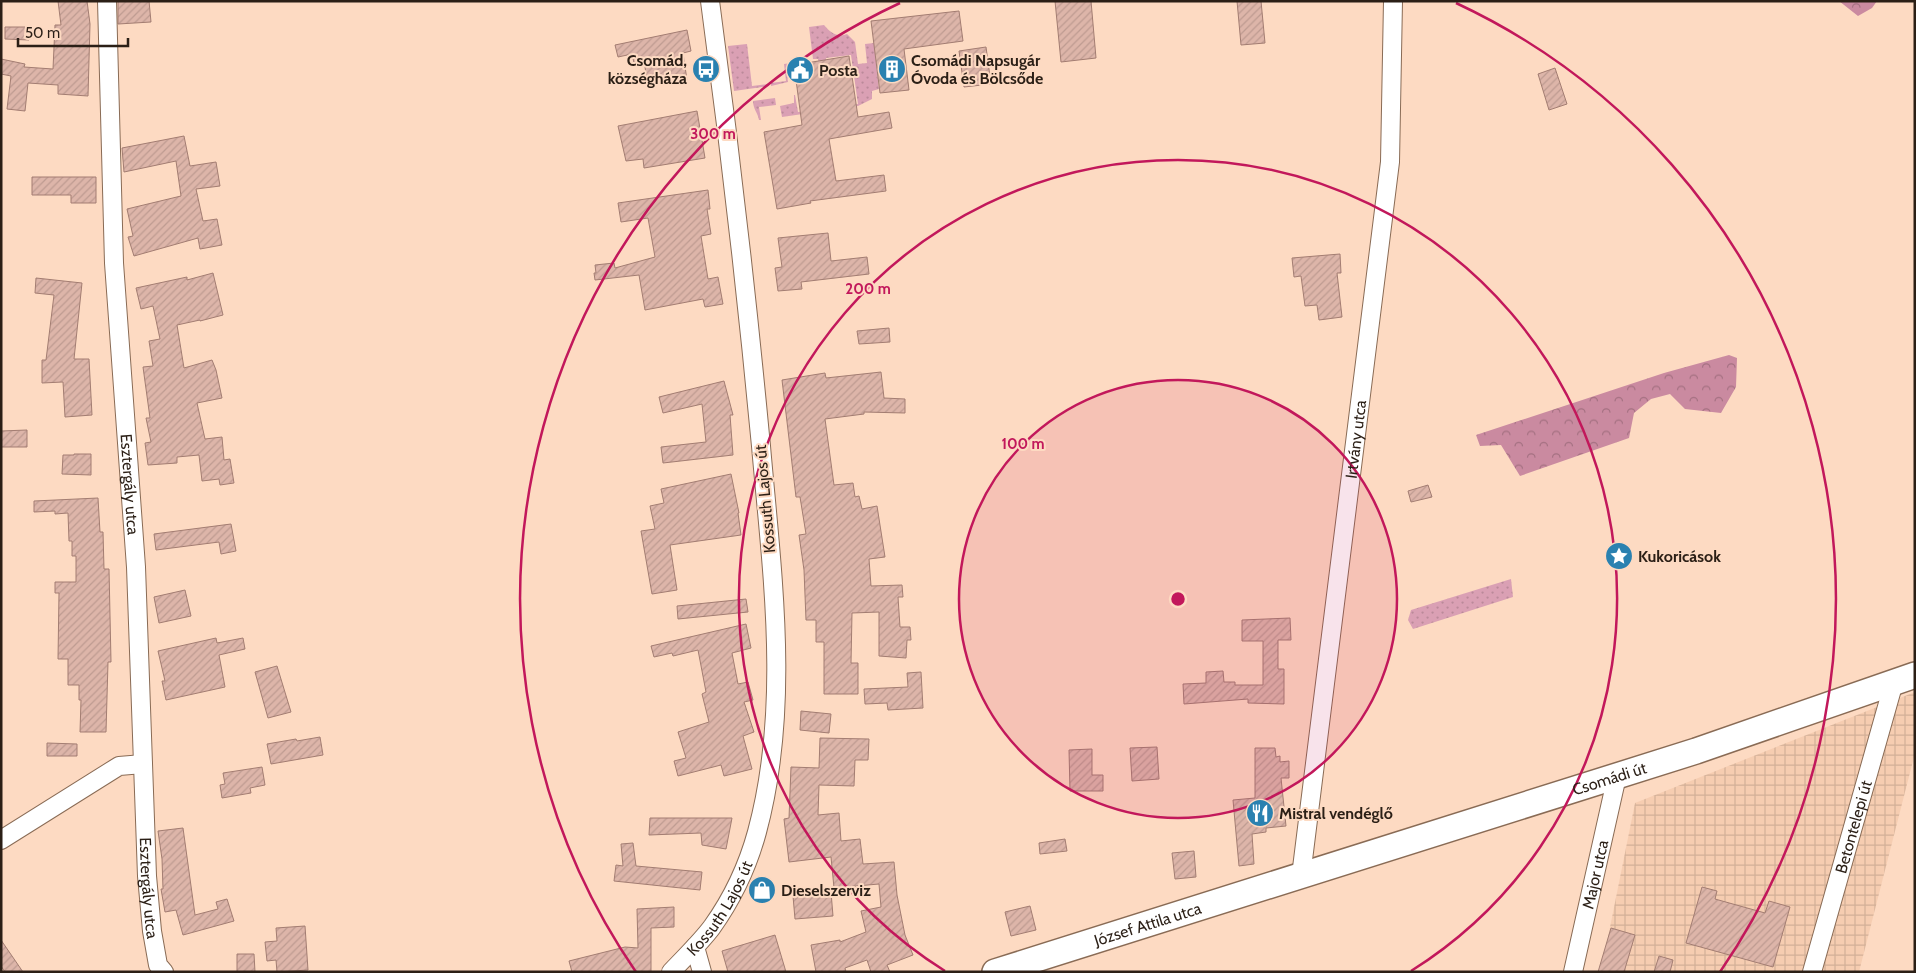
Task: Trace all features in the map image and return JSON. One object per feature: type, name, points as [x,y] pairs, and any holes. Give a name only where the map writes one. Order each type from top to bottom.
[{"type":"main road","name":"Csomádi út","points":[[1301,876],[1696,751],[1904,678]]},
{"type":"main road","name":"József Attila utca","points":[[995,972],[1301,876]]},
{"type":"street","name":"Esztergály utca","points":[[107,1],[114,263],[136,567],[147,876],[157,970]]},
{"type":"street","name":"Kossuth Lajos út","points":[[672,972],[712,927],[737,885],[756,833],[768,780],[774,711],[777,640],[750,328],[728,131],[710,1]]},
{"type":"street","name":"Irtvány utca","points":[[1301,876],[1390,162],[1393,1]]},
{"type":"street","name":"Betontelepi út","points":[[1812,972],[1904,678]]},
{"type":"street","points":[[1,840],[119,766],[143,764]]},
{"type":"street","name":"Major utca","points":[[1573,972],[1616,776]]},
{"type":"street","points":[[695,947],[702,972]]},
{"type":"shaded area","points":[[824,25],[834,34],[847,34],[855,42],[858,64],[867,63],[865,44],[874,43],[879,89],[872,91],[872,99],[858,106],[782,117],[780,106],[794,103],[794,95],[798,112],[858,104],[851,55],[826,58],[829,83],[821,84],[818,59],[813,59],[809,27]]},
{"type":"shaded area","points":[[747,44],[752,86],[769,84],[769,86],[734,91],[728,46]]},
{"type":"shaded area","points":[[791,63],[793,75],[787,75],[788,82],[771,86],[771,83],[786,81],[784,64]]},
{"type":"shaded area","points":[[775,98],[776,105],[759,107],[761,120],[759,120],[753,101]]},
{"type":"shaded area","points":[[1511,579],[1513,597],[1413,629],[1408,620],[1411,610]]},
{"type":"shaded area","points":[[1915,692],[1915,753],[1859,972],[1601,972],[1635,803]]},
{"type":"green space","points":[[1839,1],[1877,1],[1872,8],[1858,16]]},
{"type":"green space","points":[[1729,355],[1737,358],[1736,387],[1721,413],[1685,409],[1670,394],[1651,399],[1634,413],[1629,438],[1520,476],[1501,445],[1480,446],[1476,435],[1664,373]]},
{"type":"building","points":[[58,1],[87,1],[90,24],[88,96],[58,94],[58,85],[28,83],[25,111],[7,109],[11,76],[1,74],[1,59],[25,64],[24,67],[53,69],[55,25],[61,25]]},
{"type":"building","points":[[118,1],[149,1],[151,22],[118,24]]},
{"type":"building","points":[[1055,1],[1091,1],[1096,58],[1061,62]]},
{"type":"building","points":[[1237,1],[1261,1],[1265,43],[1241,45]]},
{"type":"building","name":"Csomádi Napsugár Óvoda és Bölcsőde","points":[[959,11],[963,41],[904,49],[909,90],[880,93],[871,21]]},
{"type":"building","points":[[5,27],[30,27],[29,40],[5,39]]},
{"type":"building","points":[[687,30],[691,51],[683,53],[687,80],[648,86],[644,61],[634,63],[632,54],[618,57],[615,45]]},
{"type":"building","points":[[986,47],[991,84],[964,87],[959,51]]},
{"type":"building","points":[[849,56],[858,117],[889,112],[892,128],[829,139],[836,181],[884,175],[886,191],[810,201],[811,203],[777,209],[764,132],[802,125],[794,65]]},
{"type":"building","points":[[1555,68],[1567,104],[1549,110],[1538,74]]},
{"type":"building","points":[[697,111],[705,158],[644,168],[643,159],[626,161],[618,126]]},
{"type":"building","points":[[184,136],[190,166],[216,162],[220,186],[196,189],[203,221],[217,219],[222,245],[200,249],[198,238],[134,256],[128,237],[133,236],[127,209],[181,196],[176,161],[124,172],[122,148]]},
{"type":"building","points":[[32,177],[96,177],[96,203],[71,203],[71,195],[32,195]]},
{"type":"building","points":[[708,190],[710,209],[707,209],[711,234],[701,236],[708,279],[718,277],[723,304],[705,307],[703,299],[645,310],[639,275],[595,280],[595,265],[614,263],[615,268],[655,257],[648,218],[621,222],[618,203]]},
{"type":"building","points":[[828,233],[831,261],[867,257],[869,274],[801,282],[802,289],[778,291],[775,268],[782,267],[778,238]]},
{"type":"building","points":[[1340,254],[1341,273],[1337,273],[1342,317],[1319,320],[1317,305],[1305,306],[1301,276],[1294,277],[1292,258]]},
{"type":"building","points":[[213,273],[223,315],[177,325],[184,368],[212,360],[216,370],[222,398],[197,403],[205,439],[222,437],[224,460],[230,459],[234,483],[220,485],[219,479],[202,481],[199,455],[177,457],[177,463],[148,465],[145,443],[151,442],[146,418],[150,418],[143,367],[153,366],[149,341],[160,339],[153,306],[141,309],[136,288],[187,277],[187,280]]},
{"type":"building","points":[[36,278],[82,283],[74,359],[89,359],[92,415],[65,417],[63,382],[42,383],[42,360],[46,360],[54,295],[35,293]]},
{"type":"building","points":[[889,328],[890,342],[859,344],[857,331]]},
{"type":"building","points":[[881,372],[884,398],[905,399],[905,413],[864,412],[864,414],[825,419],[834,485],[853,483],[855,497],[859,496],[862,509],[877,506],[885,557],[869,559],[871,586],[902,585],[903,597],[898,597],[900,627],[910,627],[911,640],[907,640],[906,658],[879,656],[879,612],[852,613],[851,663],[858,663],[858,694],[824,694],[824,642],[816,642],[816,620],[806,620],[804,570],[799,535],[806,534],[800,497],[796,497],[782,380],[825,373],[826,378]]},
{"type":"building","points":[[724,381],[733,415],[730,415],[733,455],[663,463],[661,447],[706,442],[702,404],[663,413],[659,397]]},
{"type":"building","points":[[27,430],[27,447],[1,447],[1,431]]},
{"type":"building","points":[[91,454],[91,475],[62,474],[63,455]]},
{"type":"building","points":[[731,474],[739,513],[741,535],[670,545],[677,590],[652,594],[641,531],[655,529],[650,506],[664,503],[661,489]]},
{"type":"building","points":[[1428,485],[1432,497],[1411,502],[1408,491]]},
{"type":"building","points":[[98,498],[100,532],[103,532],[104,569],[109,569],[111,662],[108,662],[106,732],[80,732],[81,700],[79,700],[79,685],[68,685],[68,659],[58,659],[59,593],[55,593],[55,582],[76,582],[76,556],[72,556],[72,541],[69,541],[68,513],[55,514],[55,511],[34,512],[34,501]]},
{"type":"building","points":[[231,524],[236,551],[221,554],[219,542],[156,550],[154,534]]},
{"type":"building","points":[[185,590],[191,616],[159,623],[154,597]]},
{"type":"building","points":[[746,599],[748,612],[678,619],[677,606]]},
{"type":"building","points":[[1290,618],[1291,640],[1278,640],[1278,669],[1284,669],[1284,704],[1248,703],[1248,699],[1184,704],[1183,684],[1206,683],[1206,672],[1223,671],[1224,682],[1235,682],[1235,685],[1263,685],[1263,641],[1242,641],[1242,620]]},
{"type":"building","points":[[746,624],[751,648],[732,653],[738,684],[748,682],[753,700],[744,702],[754,732],[743,736],[752,769],[724,776],[721,765],[678,776],[674,761],[686,758],[678,732],[709,722],[702,694],[706,692],[698,650],[673,656],[672,653],[654,657],[651,646]]},
{"type":"building","points":[[216,638],[217,643],[243,638],[245,649],[219,655],[225,687],[166,700],[162,681],[165,681],[158,651]]},
{"type":"building","points":[[277,666],[291,712],[268,718],[255,672]]},
{"type":"building","points":[[921,672],[923,708],[888,710],[887,703],[865,704],[864,689],[908,687],[907,673]]},
{"type":"building","points":[[801,711],[831,714],[829,733],[800,730]]},
{"type":"building","points":[[320,737],[323,755],[271,764],[267,744]]},
{"type":"building","points":[[820,738],[869,739],[868,760],[855,760],[854,786],[819,785],[818,815],[839,813],[841,841],[860,839],[863,864],[894,862],[897,895],[905,935],[913,955],[887,965],[890,972],[871,972],[867,960],[845,968],[846,972],[816,972],[811,945],[840,940],[840,942],[866,932],[861,911],[881,907],[879,884],[834,888],[831,857],[789,862],[784,819],[789,818],[791,767],[819,768]]},
{"type":"building","points":[[47,743],[77,744],[77,756],[47,756]]},
{"type":"building","points":[[1157,747],[1159,779],[1132,781],[1130,748]]},
{"type":"building","points":[[1255,748],[1275,748],[1276,757],[1280,756],[1280,762],[1289,761],[1289,778],[1281,778],[1286,826],[1266,828],[1266,832],[1252,834],[1254,864],[1239,866],[1233,800],[1255,798]]},
{"type":"building","points":[[1092,749],[1092,775],[1103,775],[1103,791],[1070,791],[1069,750]]},
{"type":"building","points":[[262,767],[265,785],[250,788],[251,793],[222,798],[220,785],[225,784],[223,773]]},
{"type":"building","points":[[650,818],[732,818],[726,849],[702,845],[701,833],[649,835]]},
{"type":"building","points":[[183,828],[195,915],[218,909],[216,902],[227,899],[234,921],[183,935],[176,910],[165,912],[161,889],[163,889],[162,859],[158,831]]},
{"type":"building","points":[[1065,839],[1067,851],[1040,854],[1039,843]]},
{"type":"building","points":[[633,843],[636,866],[702,872],[700,890],[614,881],[616,865],[623,866],[621,844]]},
{"type":"building","points":[[1194,851],[1196,877],[1175,879],[1172,853]]},
{"type":"building","points":[[1702,887],[1717,891],[1715,899],[1765,913],[1769,901],[1790,907],[1773,967],[1686,943]]},
{"type":"building","points":[[831,892],[833,916],[795,919],[793,896]]},
{"type":"building","points":[[1030,906],[1036,930],[1011,936],[1005,912]]},
{"type":"building","points":[[674,907],[674,927],[651,928],[651,972],[572,972],[569,961],[625,947],[638,948],[637,909]]},
{"type":"building","points":[[305,926],[308,970],[277,972],[276,960],[267,961],[265,942],[277,941],[276,928]]},
{"type":"building","points":[[1611,928],[1635,935],[1624,972],[1598,972]]},
{"type":"building","points":[[775,935],[786,972],[728,972],[722,951]]},
{"type":"building","points":[[1,940],[23,972],[5,972],[1,966]]},
{"type":"building","points":[[237,954],[254,954],[255,972],[237,972]]},
{"type":"building","points":[[1659,956],[1673,960],[1670,972],[1654,972]]},
{"type":"place","name":"Csomád, községháza","points":[[706,69]]},
{"type":"place","name":"Csomádi Napsugár Óvoda és Bölcsőde","points":[[892,69]]},
{"type":"place","name":"Posta","points":[[800,70]]},
{"type":"place","name":"Kukoricások","points":[[1619,556]]},
{"type":"place","name":"Mistral vendéglő","points":[[1260,813]]},
{"type":"place","name":"Dieselszerviz","points":[[762,890]]}]
